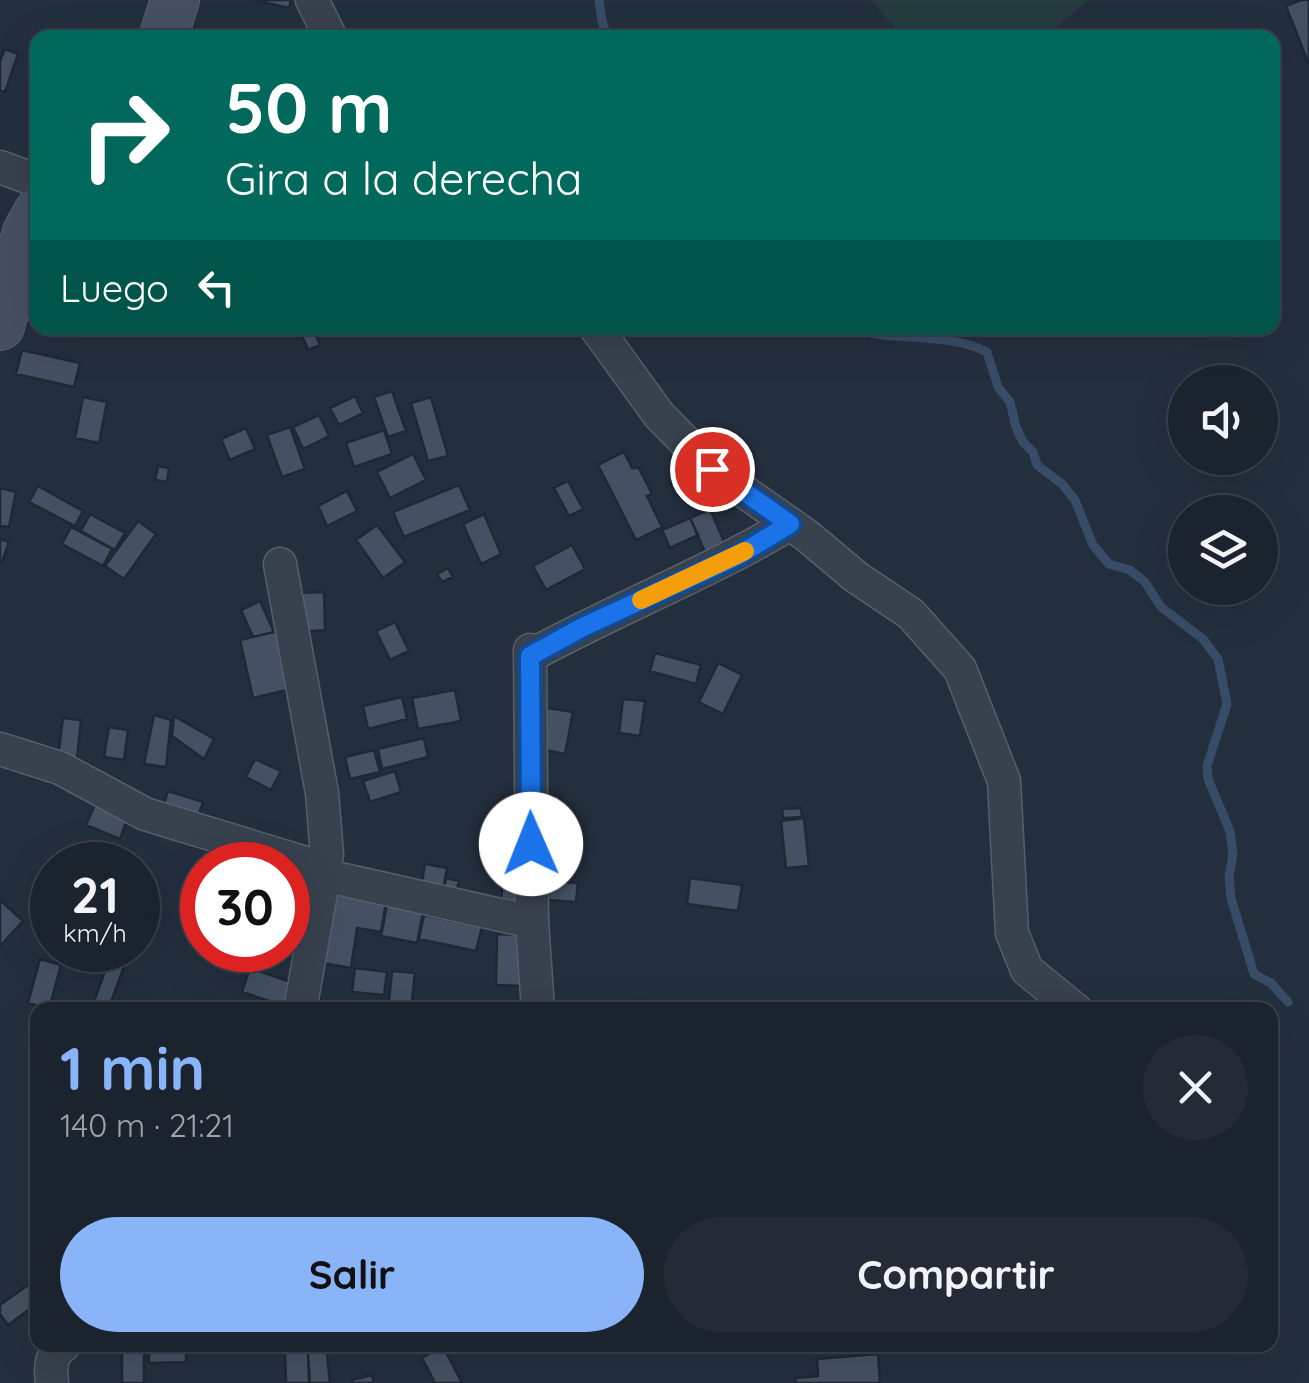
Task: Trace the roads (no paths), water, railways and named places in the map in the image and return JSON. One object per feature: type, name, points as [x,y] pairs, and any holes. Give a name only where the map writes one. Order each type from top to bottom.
[{"type":"street","points":[[165,30],[175,0]]},
{"type":"street","points":[[312,0],[328,30]]},
{"type":"street","points":[[0,167],[30,178]]},
{"type":"street","points":[[0,326],[30,227]]},
{"type":"street","points":[[601,335],[659,415],[712,469],[790,524],[856,578],[911,614],[960,669],[1004,781],[1012,933],[1027,970],[1066,1002]]},
{"type":"street","points":[[537,1002],[532,922],[530,653],[737,556],[790,524]]},
{"type":"street","points":[[280,564],[322,792],[328,855],[320,867],[322,887],[301,1002]]},
{"type":"street","points":[[0,749],[60,768],[145,814],[320,867],[336,878],[532,922]]},
{"type":"street","points":[[52,1383],[50,1367],[55,1352]]},
{"type":"waterway","points":[[599,0],[605,30]]},
{"type":"waterway","points":[[886,335],[937,339],[987,352],[1023,442],[1033,452],[1037,465],[1075,500],[1093,545],[1109,564],[1130,570],[1145,582],[1161,607],[1203,639],[1218,659],[1227,704],[1207,766],[1208,779],[1230,831],[1231,898],[1254,974],[1271,983],[1288,1002]]}]
